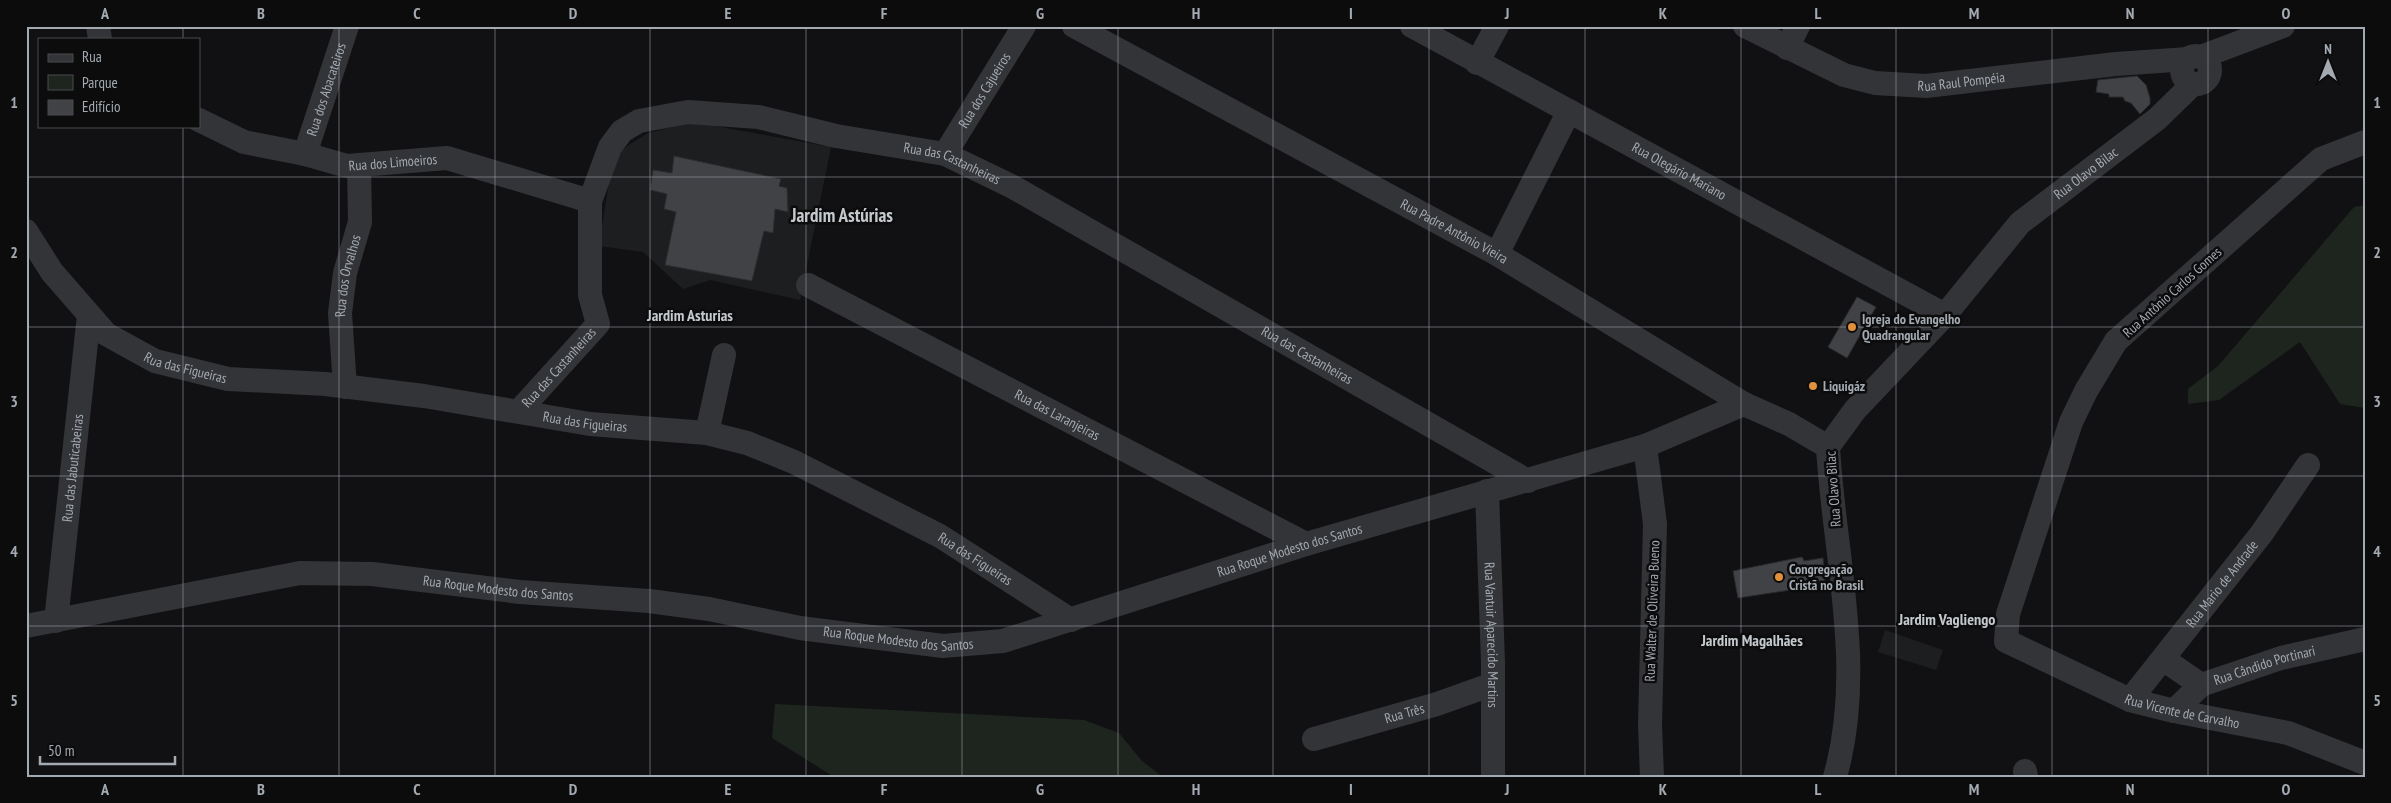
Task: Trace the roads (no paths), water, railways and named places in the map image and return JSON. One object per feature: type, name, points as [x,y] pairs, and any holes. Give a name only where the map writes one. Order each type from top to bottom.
[{"type":"street","name":"Rua dos Abacateiros","points":[[306,154],[347,26]]},
{"type":"street","name":"Rua dos Cajueiros","points":[[945,154],[1024,26]]},
{"type":"street","name":"Rua Olegário Mariano","points":[[1412,26],[1945,315]]},
{"type":"street","points":[[1477,62],[1496,26]]},
{"type":"street","name":"Rua Raul Pompéia","points":[[1745,26],[1844,75],[1875,83],[1926,86],[2116,64],[2194,58]]},
{"type":"street","points":[[1787,48],[1798,26]]},
{"type":"street","points":[[2194,58],[2283,26]]},
{"type":"street","name":"Rua Padre Antônio Vieira","points":[[1080,28],[1497,254],[1744,404],[1789,424],[1828,447]]},
{"type":"street","name":"Rua Olavo Bilac","points":[[1835,777],[1840,760],[1844,730],[1850,646],[1828,447],[1855,410],[1945,315],[2020,223],[2157,119],[2193,84],[2183,75],[2182,66],[2194,58]]},
{"type":"street","points":[[1497,254],[1569,111]]},
{"type":"street","name":"Rua das Castanheiras","points":[[519,411],[598,324],[590,295],[590,200],[610,148],[622,131],[639,121],[688,112],[758,117],[836,136],[945,154],[1012,187],[1528,481]]},
{"type":"street","name":"Rua dos Limoeiros","points":[[200,120],[244,142],[306,154],[347,166],[447,158],[590,200]]},
{"type":"street","name":"Rua Antônio Carlos Gomes","points":[[2006,641],[2008,614],[2071,422],[2086,391],[2116,341],[2321,159],[2365,142]]},
{"type":"street","name":"Rua dos Orvalhos","points":[[345,386],[340,313],[345,273],[360,222],[359,165]]},
{"type":"street","name":"Rua das Figueiras","points":[[26,231],[52,272],[106,334],[155,361],[228,379],[345,386],[424,396],[590,424],[708,433],[747,443],[794,462],[940,536],[1071,620]]},
{"type":"street","name":"Rua das Laranjeiras","points":[[808,285],[1306,544]]},
{"type":"street","name":"Rua das Jabuticabeiras","points":[[56,621],[89,315]]},
{"type":"street","points":[[708,433],[724,355]]},
{"type":"street","name":"Rua Roque Modesto dos Santos","points":[[26,626],[300,573],[372,574],[520,592],[649,601],[709,609],[810,629],[943,646],[1003,641],[1306,544],[1645,446],[1744,404]]},
{"type":"street","name":"Rua Walter de Oliveira Bueno","points":[[1645,446],[1655,524],[1650,724],[1652,777]]},
{"type":"street","name":"Rua Mario de Andrade","points":[[2130,700],[2262,533],[2308,466]]},
{"type":"street","name":"Rua Vantuir Aparecido Martins","points":[[1487,491],[1493,684],[1493,777]]},
{"type":"street","name":"Rua Cândido Portinari","points":[[2174,711],[2201,686],[2281,658],[2365,639]]},
{"type":"street","name":"Rua Vicente de Carvalho","points":[[2006,641],[2130,700],[2174,711],[2288,733],[2365,763]]},
{"type":"street","points":[[2163,659],[2201,686]]},
{"type":"street","name":"Rua Três","points":[[1314,738],[1437,704],[1493,684]]},
{"type":"place","name":"Igreja do Evangelho Quadrangular","points":[[1852,327]]},
{"type":"place","name":"Liquigáz","points":[[1813,386]]},
{"type":"place","name":"Congregação Cristã no Brasil","points":[[1779,577]]},
{"type":"district","name":"Jardim Astúrias","points":[[842,215]]},
{"type":"district","name":"Jardim Asturias","points":[[690,315]]},
{"type":"district","name":"Jardim Vagliengo","points":[[1947,619]]},
{"type":"district","name":"Jardim Magalhães","points":[[1752,640]]}]
